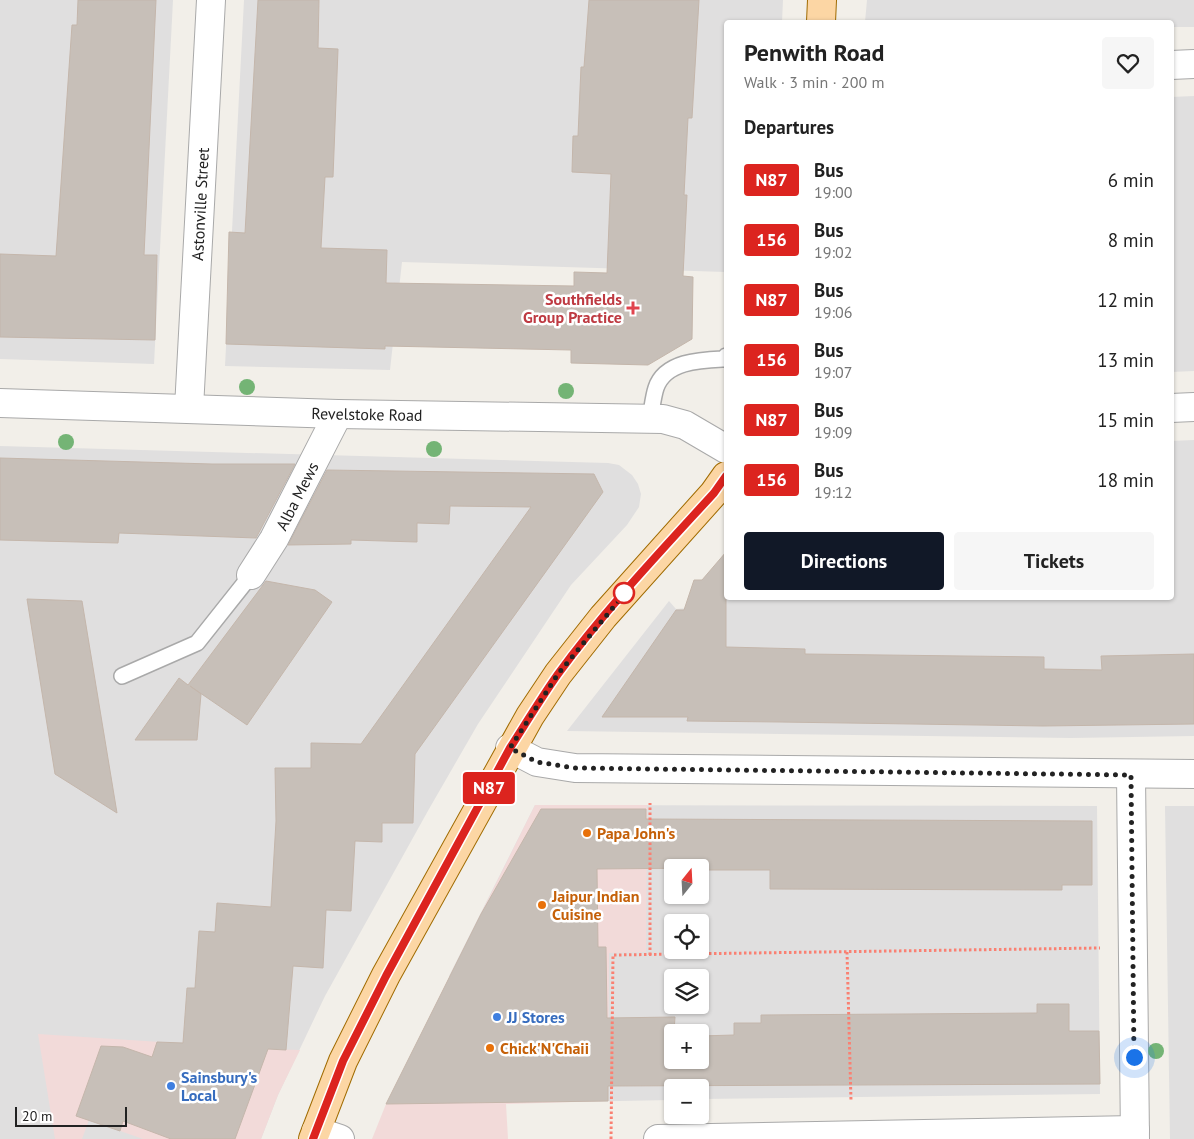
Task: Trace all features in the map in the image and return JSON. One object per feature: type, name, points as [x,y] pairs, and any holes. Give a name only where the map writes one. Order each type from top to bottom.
[{"type":"main road","points":[[821,20],[822,0]]},
{"type":"main road","points":[[323,1136],[343,1061],[386,976],[510,748],[558,674],[592,632],[714,493],[724,479]]},
{"type":"street","name":"Astonville Street","points":[[189,408],[211,0]]},
{"type":"street","points":[[1174,64],[1194,64]]},
{"type":"street","name":"Revelstoke Road","points":[[0,403],[338,414],[650,418],[685,424],[724,448]]},
{"type":"street","points":[[1174,408],[1194,407]]},
{"type":"street","name":"Alba Mews","points":[[251,575],[274,539],[338,414]]},
{"type":"street","points":[[510,748],[537,762],[575,768],[1131,775],[1194,774]]},
{"type":"street","points":[[658,1139],[1135,1135],[1131,775]]},
{"type":"lane","points":[[650,418],[657,386],[666,372],[695,360],[724,359]]},
{"type":"lane","points":[[122,676],[197,643],[251,575]]},
{"type":"path","points":[[650,768],[650,955]]},
{"type":"path","points":[[611,1139],[613,955],[1133,948]]},
{"type":"path","points":[[847,952],[852,1136]]},
{"type":"shaded area","points":[[0,0],[173,0],[154,364],[0,359]]},
{"type":"shaded area","points":[[244,0],[783,0],[782,20],[724,20],[724,272],[402,262],[390,370],[225,366]]},
{"type":"shaded area","points":[[867,0],[1194,0],[1194,27],[1174,27],[1174,20],[865,20]]},
{"type":"shaded area","points":[[1194,96],[1194,371],[1174,372],[1174,97]]},
{"type":"shaded area","points":[[1194,440],[1194,736],[1071,738],[567,731],[669,601],[676,609],[699,607],[709,577],[724,557],[724,600],[1174,600],[1174,441]]},
{"type":"shaded area","points":[[0,446],[608,463],[619,465],[632,475],[638,484],[641,494],[639,507],[627,525],[571,585],[478,724],[429,809],[325,996],[278,1095],[261,1139],[0,1139]]},
{"type":"shaded area","points":[[535,805],[1097,806],[1100,1094],[709,1099],[709,1079],[664,1079],[664,1100],[566,1102],[449,976]]},
{"type":"shaded area","points":[[535,805],[647,805],[646,952],[609,953],[608,1101],[506,1104],[508,1139],[372,1139],[386,1104]]},
{"type":"shaded area","points":[[1165,806],[1194,806],[1194,1139],[1170,1139]]},
{"type":"shaded area","name":"Sainsbury's Local","points":[[38,1034],[300,1050],[278,1095],[261,1139],[143,1139],[89,1120],[82,1139],[55,1139]]},
{"type":"building","points":[[78,0],[156,0],[144,255],[157,255],[155,340],[0,337],[0,254],[56,256],[72,25],[77,25]]},
{"type":"building","points":[[258,0],[319,0],[318,48],[338,49],[333,177],[325,177],[321,248],[387,250],[386,283],[574,286],[574,272],[607,273],[611,174],[572,172],[573,136],[578,136],[581,67],[584,67],[589,0],[699,0],[692,118],[688,118],[684,195],[687,195],[683,276],[693,277],[692,339],[648,365],[571,363],[571,350],[385,346],[385,349],[226,344],[229,232],[245,233]]},
{"type":"building","points":[[0,458],[212,464],[295,464],[256,538],[119,533],[118,543],[0,540]]},
{"type":"building","points":[[327,470],[594,474],[603,492],[415,754],[413,823],[382,823],[382,842],[355,841],[351,911],[326,910],[323,968],[293,966],[286,1050],[268,1049],[235,1139],[171,1139],[123,1121],[120,1131],[76,1116],[101,1046],[123,1047],[152,1057],[157,1042],[183,1043],[187,988],[195,988],[199,931],[215,932],[217,903],[271,907],[276,821],[275,768],[311,768],[311,743],[361,744],[531,507],[450,506],[449,524],[417,523],[417,542],[351,540],[351,544],[288,545]]},
{"type":"building","points":[[724,554],[726,647],[805,649],[805,654],[1044,657],[1044,669],[1102,670],[1101,656],[1194,654],[1194,724],[1043,726],[687,721],[688,717],[602,717],[676,610],[684,610],[694,580],[702,580]]},
{"type":"building","points":[[266,581],[315,590],[332,602],[247,725],[190,686],[201,694],[197,740],[135,740],[179,678],[188,685]]},
{"type":"building","points":[[27,599],[82,601],[117,813],[55,774]]},
{"type":"building","points":[[541,809],[646,809],[646,819],[1092,821],[1092,885],[1062,885],[1062,890],[770,889],[770,870],[709,870],[709,859],[664,859],[664,868],[597,869],[598,947],[606,947],[607,1018],[675,1017],[675,1024],[664,1024],[664,1069],[709,1069],[709,1036],[734,1035],[734,1023],[761,1023],[761,1015],[1037,1013],[1037,1004],[1069,1004],[1069,1031],[1099,1031],[1100,1084],[709,1086],[709,1079],[664,1079],[664,1086],[608,1086],[608,1101],[386,1104],[481,914]]},
{"type":"bus line","name":"N87","points":[[313,1139],[343,1061],[413,924],[510,748],[558,674],[603,617],[714,493],[724,479]]},
{"type":"place","name":"Southfields Group Practice","points":[[633,308]]},
{"type":"place","name":"Papa John's","points":[[587,833]]},
{"type":"place","name":"Jaipur Indian Cuisine","points":[[542,905]]},
{"type":"place","name":"JJ Stores","points":[[497,1017]]},
{"type":"place","name":"Chick'N'Chaii","points":[[490,1048]]},
{"type":"place","name":"Sainsbury's Local","points":[[171,1086]]},
{"type":"route","points":[[624,593],[630,587],[603,617],[558,674],[510,748],[537,762],[575,768],[701,768],[1131,775],[1134,1057]]}]
